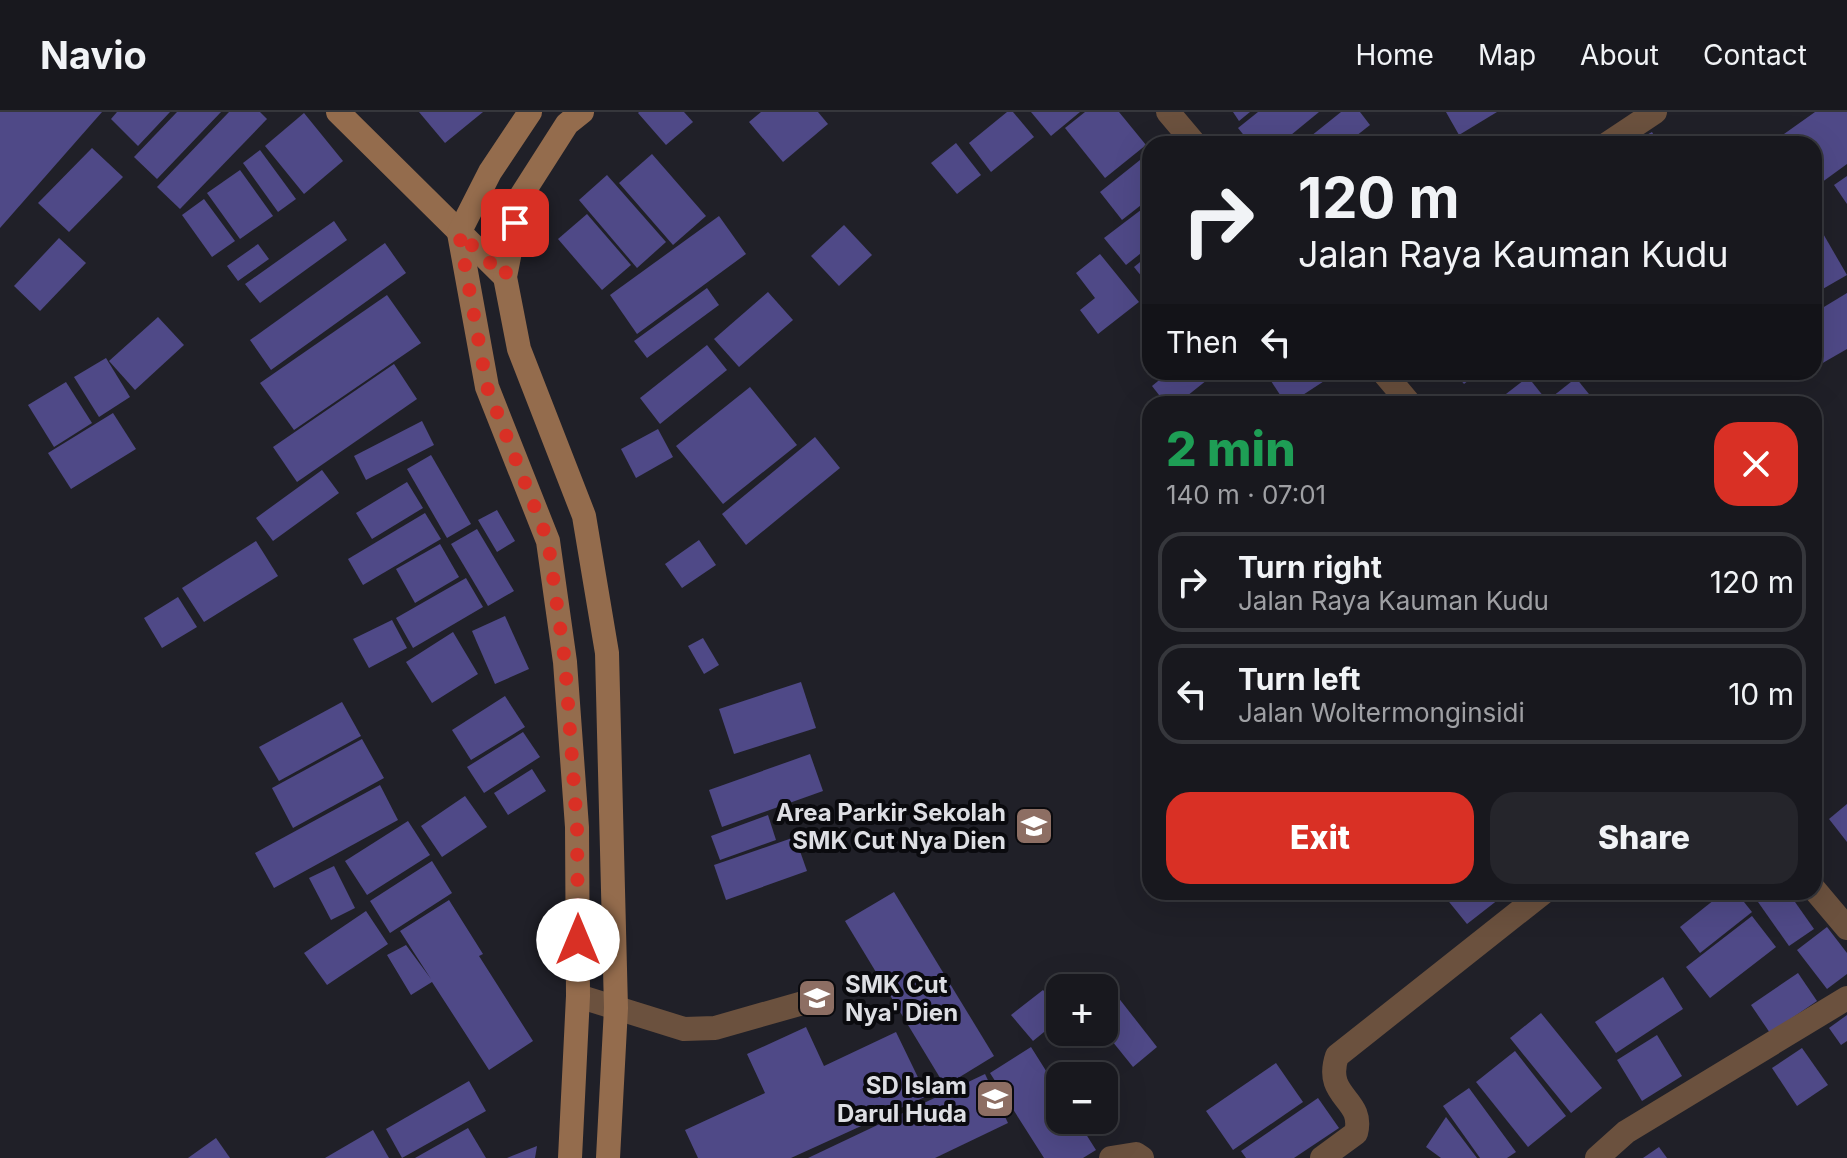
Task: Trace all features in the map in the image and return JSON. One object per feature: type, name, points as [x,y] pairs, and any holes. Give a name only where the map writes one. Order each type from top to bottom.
[{"type":"main road","points":[[338,112],[505,277]]},
{"type":"main road","points":[[530,112],[490,172],[459,233],[487,387],[548,541],[565,662],[577,827],[578,996],[570,1158]]},
{"type":"main road","points":[[582,112],[567,124],[521,196],[505,277],[519,349],[584,516],[607,653],[616,1008],[608,1158]]},
{"type":"street","points":[[1168,112],[1188,136]]},
{"type":"street","points":[[1619,136],[1655,112]]},
{"type":"street","points":[[1390,380],[1403,396]]},
{"type":"street","points":[[1822,898],[1847,928]]},
{"type":"street","points":[[1322,1158],[1356,1133],[1359,1123],[1357,1115],[1334,1083],[1332,1069],[1337,1056],[1534,900]]},
{"type":"street","points":[[578,996],[684,1029],[715,1028],[824,997]]},
{"type":"street","points":[[1597,1158],[1626,1132],[1847,998]]},
{"type":"street","points":[[1111,1158],[1136,1154],[1142,1158]]},
{"type":"building","points":[[0,112],[102,112],[0,228]]},
{"type":"building","points":[[117,112],[170,112],[138,146],[111,119]]},
{"type":"building","points":[[177,112],[221,112],[157,179],[134,157]]},
{"type":"building","points":[[229,112],[260,112],[267,119],[180,209],[157,187]]},
{"type":"building","points":[[419,112],[483,112],[445,143]]},
{"type":"building","points":[[639,112],[684,112],[693,122],[666,145]]},
{"type":"building","points":[[761,112],[818,112],[828,124],[783,162],[749,122]]},
{"type":"building","points":[[1007,112],[1013,112],[1034,137],[991,172],[969,143]]},
{"type":"building","points":[[1031,112],[1080,112],[1051,136]]},
{"type":"building","points":[[1085,112],[1119,112],[1142,140],[1142,148],[1105,178],[1065,128]]},
{"type":"building","points":[[1233,112],[1250,112],[1239,121]]},
{"type":"building","points":[[1258,112],[1319,112],[1290,136],[1244,136],[1238,128]]},
{"type":"building","points":[[1341,112],[1360,112],[1370,125],[1356,136],[1311,136]]},
{"type":"building","points":[[1446,112],[1497,112],[1459,135]]},
{"type":"building","points":[[1815,112],[1847,112],[1847,164],[1822,182],[1822,136],[1781,136]]},
{"type":"building","points":[[304,113],[343,161],[304,194],[265,146]]},
{"type":"building","points":[[956,143],[981,175],[957,194],[931,163]]},
{"type":"building","points":[[92,148],[123,177],[69,232],[38,203]]},
{"type":"building","points":[[260,150],[296,199],[278,212],[243,163]]},
{"type":"building","points":[[652,154],[706,216],[673,245],[619,183]]},
{"type":"building","points":[[1142,158],[1142,204],[1122,220],[1100,192]]},
{"type":"building","points":[[240,170],[273,216],[240,239],[207,193]]},
{"type":"building","points":[[607,175],[666,242],[637,268],[579,200]]},
{"type":"building","points":[[1847,176],[1847,204],[1834,185]]},
{"type":"building","points":[[204,199],[235,241],[212,257],[182,215]]},
{"type":"building","points":[[1142,209],[1142,252],[1126,265],[1104,238]]},
{"type":"building","points":[[587,214],[631,265],[602,290],[558,239]]},
{"type":"building","points":[[719,216],[746,254],[637,334],[610,295]]},
{"type":"building","points":[[334,221],[347,240],[260,303],[245,284]]},
{"type":"building","points":[[844,225],[872,255],[839,286],[811,256]]},
{"type":"building","points":[[1822,232],[1847,275],[1822,289]]},
{"type":"building","points":[[59,238],[86,263],[40,311],[14,286]]},
{"type":"building","points":[[385,243],[406,273],[271,370],[250,340]]},
{"type":"building","points":[[258,244],[269,259],[238,281],[227,266]]},
{"type":"building","points":[[1100,254],[1139,302],[1098,334],[1080,310],[1095,298],[1076,273]]},
{"type":"building","points":[[1142,260],[1142,277],[1134,267]]},
{"type":"building","points":[[707,288],[719,305],[647,358],[634,341]]},
{"type":"building","points":[[768,292],[793,320],[739,367],[714,339]]},
{"type":"building","points":[[1847,293],[1847,349],[1822,363],[1822,308]]},
{"type":"building","points":[[387,295],[421,343],[294,430],[260,383]]},
{"type":"building","points":[[158,317],[184,345],[135,390],[109,361]]},
{"type":"building","points":[[707,345],[727,370],[660,424],[640,398]]},
{"type":"building","points":[[106,358],[130,397],[99,417],[74,377]]},
{"type":"building","points":[[394,364],[417,399],[297,482],[273,447]]},
{"type":"building","points":[[1159,380],[1207,380],[1187,396],[1160,396],[1152,386]]},
{"type":"building","points":[[1270,380],[1326,380],[1301,396],[1281,396]]},
{"type":"building","points":[[1524,380],[1530,380],[1543,396],[1503,396]]},
{"type":"building","points":[[1578,380],[1591,396],[1553,396]]},
{"type":"building","points":[[66,382],[92,423],[54,447],[28,405]]},
{"type":"building","points":[[750,387],[797,445],[723,504],[676,446]]},
{"type":"building","points":[[113,413],[136,449],[71,489],[48,453]]},
{"type":"building","points":[[422,421],[434,445],[366,480],[354,456]]},
{"type":"building","points":[[658,429],[673,457],[636,478],[621,449]]},
{"type":"building","points":[[815,437],[840,468],[746,545],[722,514]]},
{"type":"building","points":[[431,455],[471,524],[447,538],[407,469]]},
{"type":"building","points":[[322,470],[339,493],[273,541],[256,518]]},
{"type":"building","points":[[407,482],[423,508],[372,539],[356,513]]},
{"type":"building","points":[[497,510],[515,541],[497,552],[478,520]]},
{"type":"building","points":[[425,513],[441,539],[363,585],[348,559]]},
{"type":"building","points":[[477,529],[514,591],[488,606],[451,544]]},
{"type":"building","points":[[699,540],[716,565],[682,588],[665,564]]},
{"type":"building","points":[[256,541],[278,576],[204,622],[182,588]]},
{"type":"building","points":[[440,544],[459,577],[415,603],[396,569]]},
{"type":"building","points":[[466,578],[483,607],[413,648],[396,618]]},
{"type":"building","points":[[178,597],[197,627],[162,648],[144,618]]},
{"type":"building","points":[[505,616],[529,669],[495,684],[472,631]]},
{"type":"building","points":[[392,620],[407,648],[369,668],[353,639]]},
{"type":"building","points":[[453,632],[478,674],[432,703],[406,662]]},
{"type":"building","points":[[703,638],[719,665],[704,674],[688,646]]},
{"type":"building","points":[[801,682],[816,728],[734,754],[719,709]]},
{"type":"building","points":[[505,696],[525,727],[471,760],[452,730]]},
{"type":"building","points":[[342,702],[361,736],[279,781],[259,747]]},
{"type":"building","points":[[523,732],[540,757],[484,793],[467,767]]},
{"type":"building","points":[[362,739],[384,778],[293,828],[272,788]]},
{"type":"building","points":[[810,754],[823,791],[722,827],[709,790]]},
{"type":"building","points":[[532,769],[546,791],[508,815],[494,793]]},
{"type":"building","points":[[380,785],[398,820],[274,888],[255,853]]},
{"type":"building","points":[[465,796],[487,827],[442,857],[421,826]]},
{"type":"building","points":[[1847,804],[1847,842],[1829,819]]},
{"type":"building","points":[[768,815],[776,840],[720,860],[711,836]]},
{"type":"building","points":[[408,821],[430,855],[367,895],[345,861]]},
{"type":"building","points":[[795,837],[807,871],[726,900],[714,865]]},
{"type":"building","points":[[432,861],[452,893],[390,933],[370,901]]},
{"type":"building","points":[[334,866],[355,908],[331,920],[309,878]]},
{"type":"building","points":[[894,892],[994,1056],[945,1086],[845,921]]},
{"type":"building","points":[[449,900],[483,954],[479,956],[533,1041],[489,1070],[432,982],[411,995],[387,955],[406,945],[431,979],[400,931]]},
{"type":"building","points":[[1448,900],[1498,900],[1467,924]]},
{"type":"building","points":[[1714,900],[1742,900],[1752,912],[1700,953],[1680,927]]},
{"type":"building","points":[[1757,900],[1794,900],[1814,929],[1789,946]]},
{"type":"building","points":[[366,911],[388,944],[327,985],[304,953]]},
{"type":"building","points":[[1752,916],[1776,947],[1710,998],[1686,967]]},
{"type":"building","points":[[1827,927],[1847,953],[1847,974],[1827,989],[1797,950]]},
{"type":"building","points":[[1798,973],[1817,1001],[1770,1033],[1751,1005]]},
{"type":"building","points":[[1663,977],[1683,1009],[1616,1053],[1595,1022]]},
{"type":"building","points":[[1043,990],[1046,994],[1046,1030],[1033,1041],[1011,1015]]},
{"type":"building","points":[[1118,997],[1157,1047],[1133,1067],[1116,1046]]},
{"type":"building","points":[[1541,1013],[1602,1088],[1571,1113],[1510,1038]]},
{"type":"building","points":[[1847,1015],[1847,1041],[1841,1045],[1829,1028]]},
{"type":"building","points":[[806,1027],[824,1066],[896,1032],[927,1096],[791,1158],[698,1158],[685,1130],[765,1093],[747,1054]]},
{"type":"building","points":[[1657,1035],[1682,1076],[1642,1101],[1617,1060]]},
{"type":"building","points":[[1031,1047],[1046,1071],[1046,1134],[1086,1134],[1096,1150],[1083,1158],[1044,1158],[990,1073]]},
{"type":"building","points":[[1802,1048],[1828,1085],[1797,1106],[1772,1068]]},
{"type":"building","points":[[1515,1051],[1566,1116],[1528,1147],[1476,1082]]},
{"type":"building","points":[[1276,1063],[1303,1102],[1233,1150],[1206,1111]]},
{"type":"building","points":[[985,1074],[1008,1123],[935,1158],[808,1158]]},
{"type":"building","points":[[469,1081],[486,1111],[402,1158],[386,1129]]},
{"type":"building","points":[[1469,1088],[1516,1152],[1507,1158],[1480,1158],[1443,1106]]},
{"type":"building","points":[[1318,1098],[1339,1128],[1294,1158],[1246,1158],[1241,1151]]},
{"type":"building","points":[[1446,1117],[1477,1158],[1441,1158],[1426,1147]]},
{"type":"building","points":[[468,1128],[486,1158],[415,1158]]},
{"type":"building","points":[[373,1130],[389,1158],[325,1158]]},
{"type":"building","points":[[216,1138],[230,1158],[188,1158]]},
{"type":"building","points":[[537,1146],[535,1158],[507,1158]]},
{"type":"building","points":[[1659,1147],[1667,1158],[1643,1158]]},
{"type":"place","name":"Area Parkir Sekolah SMK Cut Nya Dien","points":[[1034,826]]},
{"type":"place","name":"SMK Cut Nya' Dien","points":[[817,998]]},
{"type":"place","name":"SD Islam Darul Huda","points":[[995,1099]]},
{"type":"route","points":[[515,223],[505,277],[459,233],[487,387],[548,541],[565,662],[577,827],[578,940]]}]
